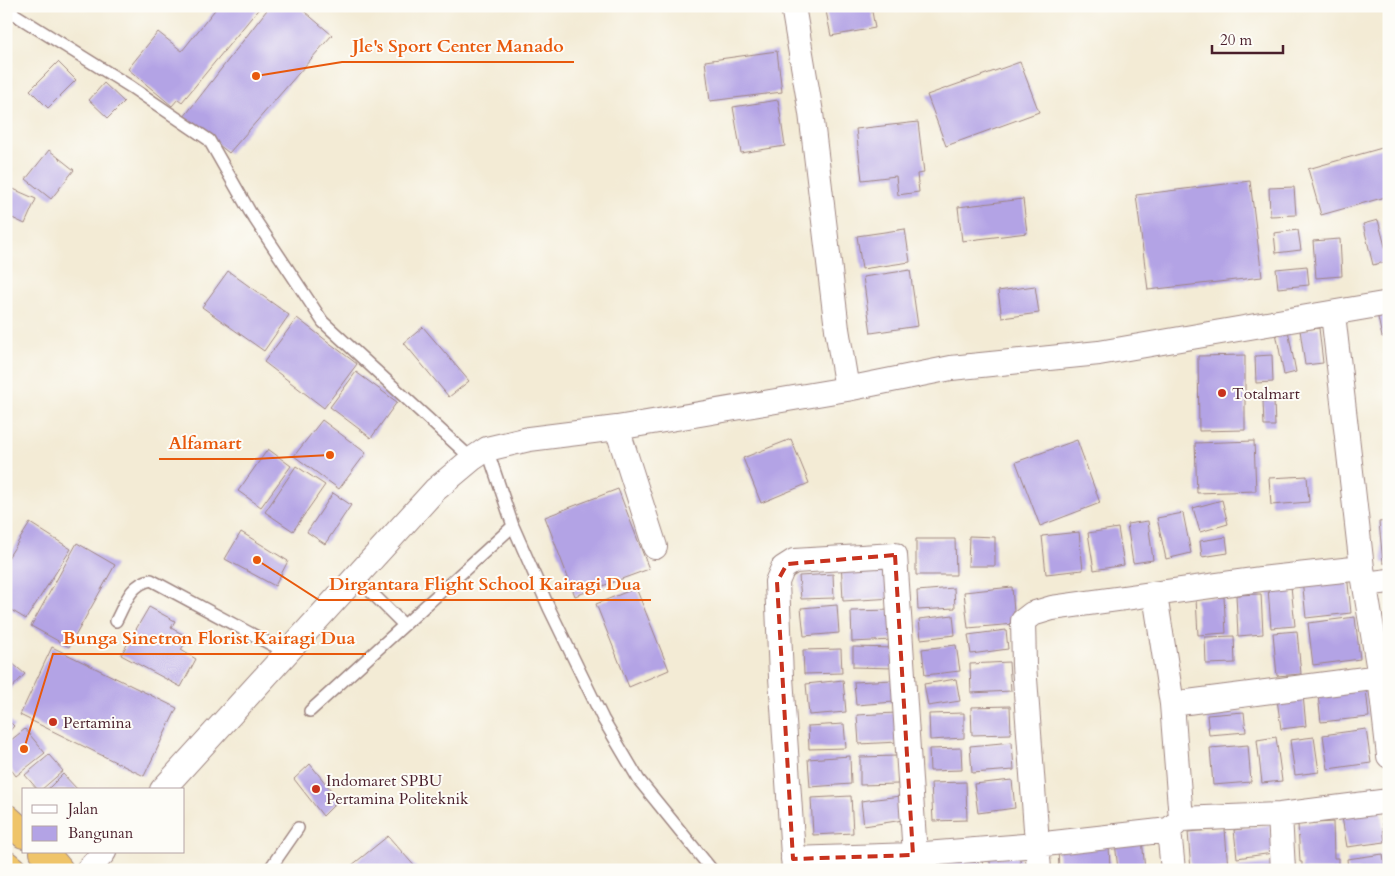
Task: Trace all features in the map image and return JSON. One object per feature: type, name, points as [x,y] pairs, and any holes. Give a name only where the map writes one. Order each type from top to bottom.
[{"type":"highway","points":[[6,818],[22,832]]},
{"type":"highway","points":[[46,854],[59,870]]},
{"type":"highway","points":[[6,865],[12,870]]},
{"type":"street","points":[[793,6],[811,113],[837,329],[847,389]]},
{"type":"street","points":[[164,788],[435,490],[480,454],[529,440],[617,428],[847,389],[951,368],[1099,353],[1389,303]]},
{"type":"street","points":[[1333,314],[1364,576],[1380,677],[1389,756]]},
{"type":"street","points":[[617,428],[654,547]]},
{"type":"street","points":[[914,862],[895,555],[844,556],[794,561],[782,568],[777,582],[793,865],[914,862],[1175,824],[1280,816],[1389,801]]},
{"type":"street","points":[[1039,870],[1023,621],[1032,614],[1052,608],[1155,596],[1261,579],[1364,576],[1389,581]]},
{"type":"street","points":[[1155,596],[1172,704],[1175,824],[1173,870]]},
{"type":"street","points":[[1172,704],[1380,677]]},
{"type":"street","points":[[1280,816],[1283,870]]},
{"type":"street","points":[[88,870],[102,854]]},
{"type":"lane","points":[[6,9],[131,86],[209,140],[250,212],[323,322],[480,454],[549,608],[603,719],[639,780],[712,870]]},
{"type":"lane","points":[[310,711],[513,526]]},
{"type":"lane","points":[[355,576],[404,625]]},
{"type":"lane","points":[[116,621],[133,589],[141,582],[151,580],[287,653]]},
{"type":"lane","points":[[269,870],[298,828]]},
{"type":"highlighted area","points":[[895,555],[913,855],[793,859],[777,582],[787,564]]},
{"type":"building","points":[[218,6],[261,6],[182,102],[178,99],[172,106],[128,69],[158,32],[182,51]]},
{"type":"building","points":[[270,6],[298,6],[332,35],[229,153],[184,117]]},
{"type":"building","points":[[825,6],[871,6],[875,28],[831,36]]},
{"type":"building","points":[[777,51],[782,92],[710,101],[705,61]]},
{"type":"building","points":[[58,62],[76,80],[48,108],[30,90]]},
{"type":"building","points":[[1020,62],[1039,112],[946,146],[927,95]]},
{"type":"building","points":[[104,83],[124,102],[108,118],[89,100]]},
{"type":"building","points":[[778,100],[785,146],[741,153],[733,107]]},
{"type":"building","points":[[918,122],[924,173],[917,174],[919,192],[898,195],[896,176],[862,180],[856,129]]},
{"type":"building","points":[[1389,146],[1389,196],[1321,215],[1308,169]]},
{"type":"building","points":[[49,150],[74,170],[51,199],[26,179]]},
{"type":"building","points":[[1250,181],[1262,277],[1148,290],[1136,195]]},
{"type":"building","points":[[1294,187],[1296,215],[1270,216],[1269,188]]},
{"type":"building","points":[[11,188],[36,199],[25,224],[6,215],[6,199]]},
{"type":"building","points":[[1023,199],[1027,233],[962,241],[958,207]]},
{"type":"building","points":[[1378,220],[1389,261],[1373,265],[1363,224]]},
{"type":"building","points":[[905,229],[910,262],[862,269],[857,236]]},
{"type":"building","points":[[1298,230],[1301,250],[1276,253],[1274,233]]},
{"type":"building","points":[[1340,239],[1342,276],[1316,278],[1313,241]]},
{"type":"building","points":[[1307,266],[1309,285],[1278,288],[1276,269]]},
{"type":"building","points":[[910,270],[918,326],[871,333],[863,277]]},
{"type":"building","points":[[228,271],[289,315],[264,351],[202,307]]},
{"type":"building","points":[[1035,286],[1039,313],[1002,318],[998,291]]},
{"type":"building","points":[[1389,306],[1389,336],[1382,337],[1376,308]]},
{"type":"building","points":[[297,318],[357,364],[324,408],[264,362]]},
{"type":"building","points":[[1287,325],[1296,372],[1284,375],[1275,327]]},
{"type":"building","points":[[423,327],[469,381],[449,397],[404,343]]},
{"type":"building","points":[[1319,328],[1323,363],[1305,365],[1300,330]]},
{"type":"building","name":"Totalmart","points":[[1245,355],[1245,430],[1199,431],[1198,356]]},
{"type":"building","points":[[1272,355],[1273,382],[1256,383],[1255,356]]},
{"type":"building","points":[[356,372],[397,402],[371,438],[330,407]]},
{"type":"building","points":[[1263,401],[1274,401],[1275,426],[1264,426]]},
{"type":"building","points":[[322,420],[366,453],[339,489],[294,456]]},
{"type":"building","points":[[791,439],[809,483],[761,503],[743,458]]},
{"type":"building","points":[[1077,440],[1100,503],[1040,526],[1016,462]]},
{"type":"building","points":[[1254,441],[1256,491],[1197,493],[1195,443]]},
{"type":"building","points":[[268,449],[291,466],[261,507],[238,491]]},
{"type":"building","points":[[296,466],[325,485],[293,531],[265,512]]},
{"type":"building","points":[[1307,476],[1309,502],[1271,505],[1269,478]]},
{"type":"building","points":[[618,489],[649,569],[575,596],[545,517]]},
{"type":"building","points":[[333,493],[351,505],[325,544],[307,532]]},
{"type":"building","points":[[1222,500],[1228,524],[1200,532],[1193,508]]},
{"type":"building","points":[[1183,513],[1191,553],[1166,559],[1157,518]]},
{"type":"building","points":[[1148,521],[1153,560],[1133,563],[1127,524]]},
{"type":"building","points":[[1389,521],[1389,563],[1383,563],[1379,522]]},
{"type":"building","points":[[30,523],[71,549],[26,619],[6,607],[6,561]]},
{"type":"building","points":[[1118,528],[1124,565],[1094,570],[1088,533]]},
{"type":"building","points":[[241,532],[288,561],[275,586],[225,559]]},
{"type":"building","points":[[1079,532],[1083,570],[1046,574],[1042,536]]},
{"type":"building","points":[[969,536],[995,537],[995,566],[968,566]]},
{"type":"building","points":[[1226,537],[1228,553],[1202,557],[1200,541]]},
{"type":"building","points":[[916,539],[955,539],[956,575],[916,575]]},
{"type":"building","points":[[77,543],[115,565],[69,647],[31,626]]},
{"type":"building","points":[[893,557],[894,598],[843,601],[841,559]]},
{"type":"building","points":[[833,574],[834,598],[801,599],[799,576]]},
{"type":"building","points":[[1347,574],[1351,613],[1306,618],[1302,579]]},
{"type":"building","points":[[1291,586],[1295,626],[1271,628],[1268,588]]},
{"type":"building","points":[[1012,587],[1015,624],[968,628],[964,592]]},
{"type":"building","points":[[636,588],[669,670],[629,687],[596,604]]},
{"type":"building","points":[[954,588],[955,608],[918,610],[917,591]]},
{"type":"building","points":[[1261,594],[1263,634],[1238,636],[1236,595]]},
{"type":"building","points":[[1224,597],[1226,633],[1198,635],[1196,599]]},
{"type":"building","points":[[837,605],[839,633],[804,636],[801,608]]},
{"type":"building","points":[[149,607],[175,621],[171,628],[188,637],[181,650],[196,659],[181,687],[121,655]]},
{"type":"building","points":[[892,610],[893,640],[852,642],[851,611]]},
{"type":"building","points":[[953,615],[955,635],[921,639],[919,619]]},
{"type":"building","points":[[1355,617],[1360,659],[1313,665],[1308,623]]},
{"type":"building","points":[[1006,630],[1008,649],[971,654],[968,635]]},
{"type":"building","points":[[1297,631],[1301,674],[1277,676],[1273,633]]},
{"type":"building","points":[[1234,636],[1235,663],[1206,664],[1205,637]]},
{"type":"building","points":[[956,645],[960,671],[925,675],[922,649]]},
{"type":"building","points":[[52,647],[177,708],[144,776],[20,715]]},
{"type":"building","points":[[853,647],[895,648],[894,668],[853,667]]},
{"type":"building","points":[[841,649],[842,673],[804,674],[803,650]]},
{"type":"building","points":[[6,658],[25,674],[6,694]]},
{"type":"building","points":[[1009,662],[1011,691],[971,693],[970,664]]},
{"type":"building","points":[[956,679],[960,701],[928,706],[924,684]]},
{"type":"building","points":[[843,680],[846,712],[809,715],[806,684]]},
{"type":"building","points":[[893,680],[894,702],[856,705],[854,682]]},
{"type":"building","points":[[1366,689],[1369,717],[1321,722],[1318,695]]},
{"type":"building","points":[[1303,695],[1306,726],[1281,729],[1277,699]]},
{"type":"building","points":[[1010,706],[1011,734],[972,735],[971,707]]},
{"type":"building","points":[[1244,712],[1246,732],[1209,735],[1207,715]]},
{"type":"building","points":[[896,713],[898,742],[859,744],[857,715]]},
{"type":"building","points":[[964,713],[964,738],[930,740],[929,714]]},
{"type":"building","points":[[6,718],[14,726],[6,735]]},
{"type":"building","points":[[844,724],[846,748],[809,749],[808,726]]},
{"type":"building","points":[[25,729],[45,753],[16,776],[6,763],[6,744]]},
{"type":"building","points":[[1366,729],[1371,763],[1328,769],[1323,735]]},
{"type":"building","points":[[1276,737],[1282,781],[1262,783],[1257,740]]},
{"type":"building","points":[[1314,737],[1319,772],[1295,775],[1290,740]]},
{"type":"building","points":[[1012,742],[1014,770],[972,773],[970,746]]},
{"type":"building","points":[[1248,745],[1251,782],[1213,785],[1210,748]]},
{"type":"building","points":[[961,748],[962,770],[930,771],[929,749]]},
{"type":"building","points":[[49,755],[63,771],[43,788],[36,788],[25,775]]},
{"type":"building","points":[[850,756],[851,784],[810,787],[808,759]]},
{"type":"building","points":[[897,756],[898,784],[860,785],[860,757]]},
{"type":"building","name":"Indomaret SPBU Pertamina Politeknik","points":[[310,764],[339,800],[323,816],[294,779]]},
{"type":"building","points":[[63,774],[76,788],[49,788]]},
{"type":"building","points":[[1012,780],[1015,808],[978,813],[974,784]]},
{"type":"building","points":[[966,782],[967,820],[933,821],[931,783]]},
{"type":"building","points":[[851,796],[853,833],[813,835],[811,798]]},
{"type":"building","points":[[900,796],[903,820],[864,826],[861,801]]},
{"type":"building","points":[[1381,811],[1385,842],[1347,847],[1342,817]]},
{"type":"building","points":[[1333,822],[1334,858],[1338,858],[1338,870],[1302,870],[1298,824]]},
{"type":"building","points":[[1270,825],[1273,853],[1237,858],[1234,830]]},
{"type":"building","points":[[1225,829],[1228,869],[1191,870],[1188,832]]},
{"type":"building","points":[[388,836],[418,870],[346,870]]},
{"type":"building","points":[[1142,839],[1145,870],[1118,870],[1115,842]]},
{"type":"building","points":[[1109,844],[1110,870],[1059,870],[1058,846]]},
{"type":"building","points":[[1019,850],[1021,870],[991,870],[989,854]]},
{"type":"building","points":[[1383,854],[1385,870],[1348,870],[1347,859]]},
{"type":"building","points":[[982,856],[983,870],[946,870],[946,857]]},
{"type":"building","points":[[1275,863],[1276,870],[1239,870],[1238,867]]},
{"type":"place","name":"Jle's Sport Center Manado","points":[[256,76]]},
{"type":"place","name":"Totalmart","points":[[1222,393]]},
{"type":"place","name":"Alfamart","points":[[330,455]]},
{"type":"place","name":"Dirgantara Flight School Kairagi Dua","points":[[257,560]]},
{"type":"place","name":"Pertamina","points":[[53,722]]},
{"type":"place","name":"Bunga Sinetron Florist Kairagi Dua","points":[[24,749]]},
{"type":"place","name":"Indomaret SPBU Pertamina Politeknik","points":[[316,789]]}]
